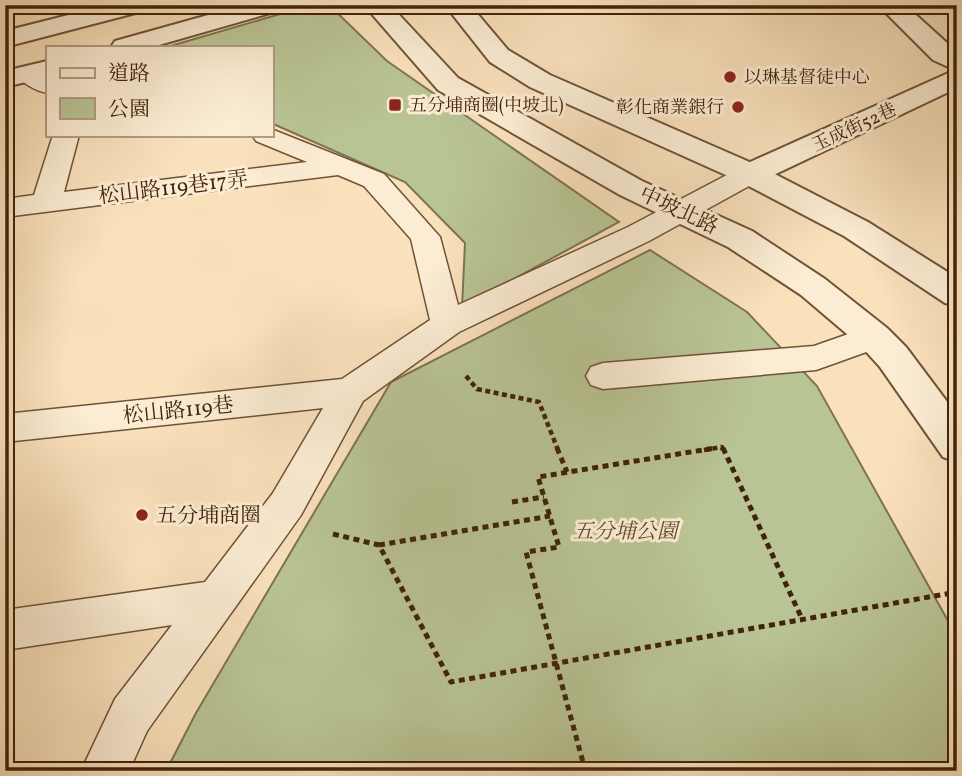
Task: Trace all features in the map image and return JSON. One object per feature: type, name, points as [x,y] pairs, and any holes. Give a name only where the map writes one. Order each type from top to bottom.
[{"type":"street","points":[[5,39],[138,5]]},
{"type":"street","points":[[128,46],[272,5]]},
{"type":"street","name":"中坡北路","points":[[376,5],[448,84],[631,188],[750,246],[813,287],[874,337],[923,396],[957,446]]},
{"type":"street","points":[[457,5],[499,57],[540,81],[750,174],[856,229],[955,289]]},
{"type":"street","points":[[890,5],[942,54],[957,63]]},
{"type":"street","name":"玉成街52巷","points":[[750,174],[957,78]]},
{"type":"lane","points":[[46,203],[66,136]]},
{"type":"lane","points":[[267,136],[374,180],[425,237],[447,324]]},
{"type":"lane","name":"松山路119巷17弄","points":[[5,208],[341,166]]},
{"type":"lane","points":[[105,771],[131,715],[287,504],[350,392],[447,324],[684,213],[750,174]]},
{"type":"lane","points":[[603,376],[816,358],[874,337]]},
{"type":"lane","name":"松山路119巷","points":[[5,428],[350,392]]},
{"type":"lane","points":[[5,630],[217,599]]},
{"type":"path","points":[[466,376],[477,389],[539,402],[567,472]]},
{"type":"path","points":[[582,771],[584,766],[526,552],[559,547],[538,477],[722,447],[803,621]]},
{"type":"path","points":[[512,502],[544,497]]},
{"type":"path","points":[[333,534],[379,545],[550,516]]},
{"type":"path","points":[[379,545],[451,682],[957,592]]},
{"type":"green space","points":[[311,5],[329,5],[387,61],[619,222],[462,307],[465,243],[405,182],[273,124],[273,46],[170,46]]},
{"type":"green space","name":"五分埔公園","points":[[650,250],[747,312],[817,386],[957,637],[957,771],[166,771],[196,713],[391,382]]},
{"type":"place","name":"以琳基督徒中心","points":[[730,77]]},
{"type":"place","name":"五分埔商圈(中坡北)","points":[[395,105]]},
{"type":"place","name":"彰化商業銀行","points":[[738,107]]},
{"type":"place","name":"五分埔商圈","points":[[142,515]]}]
